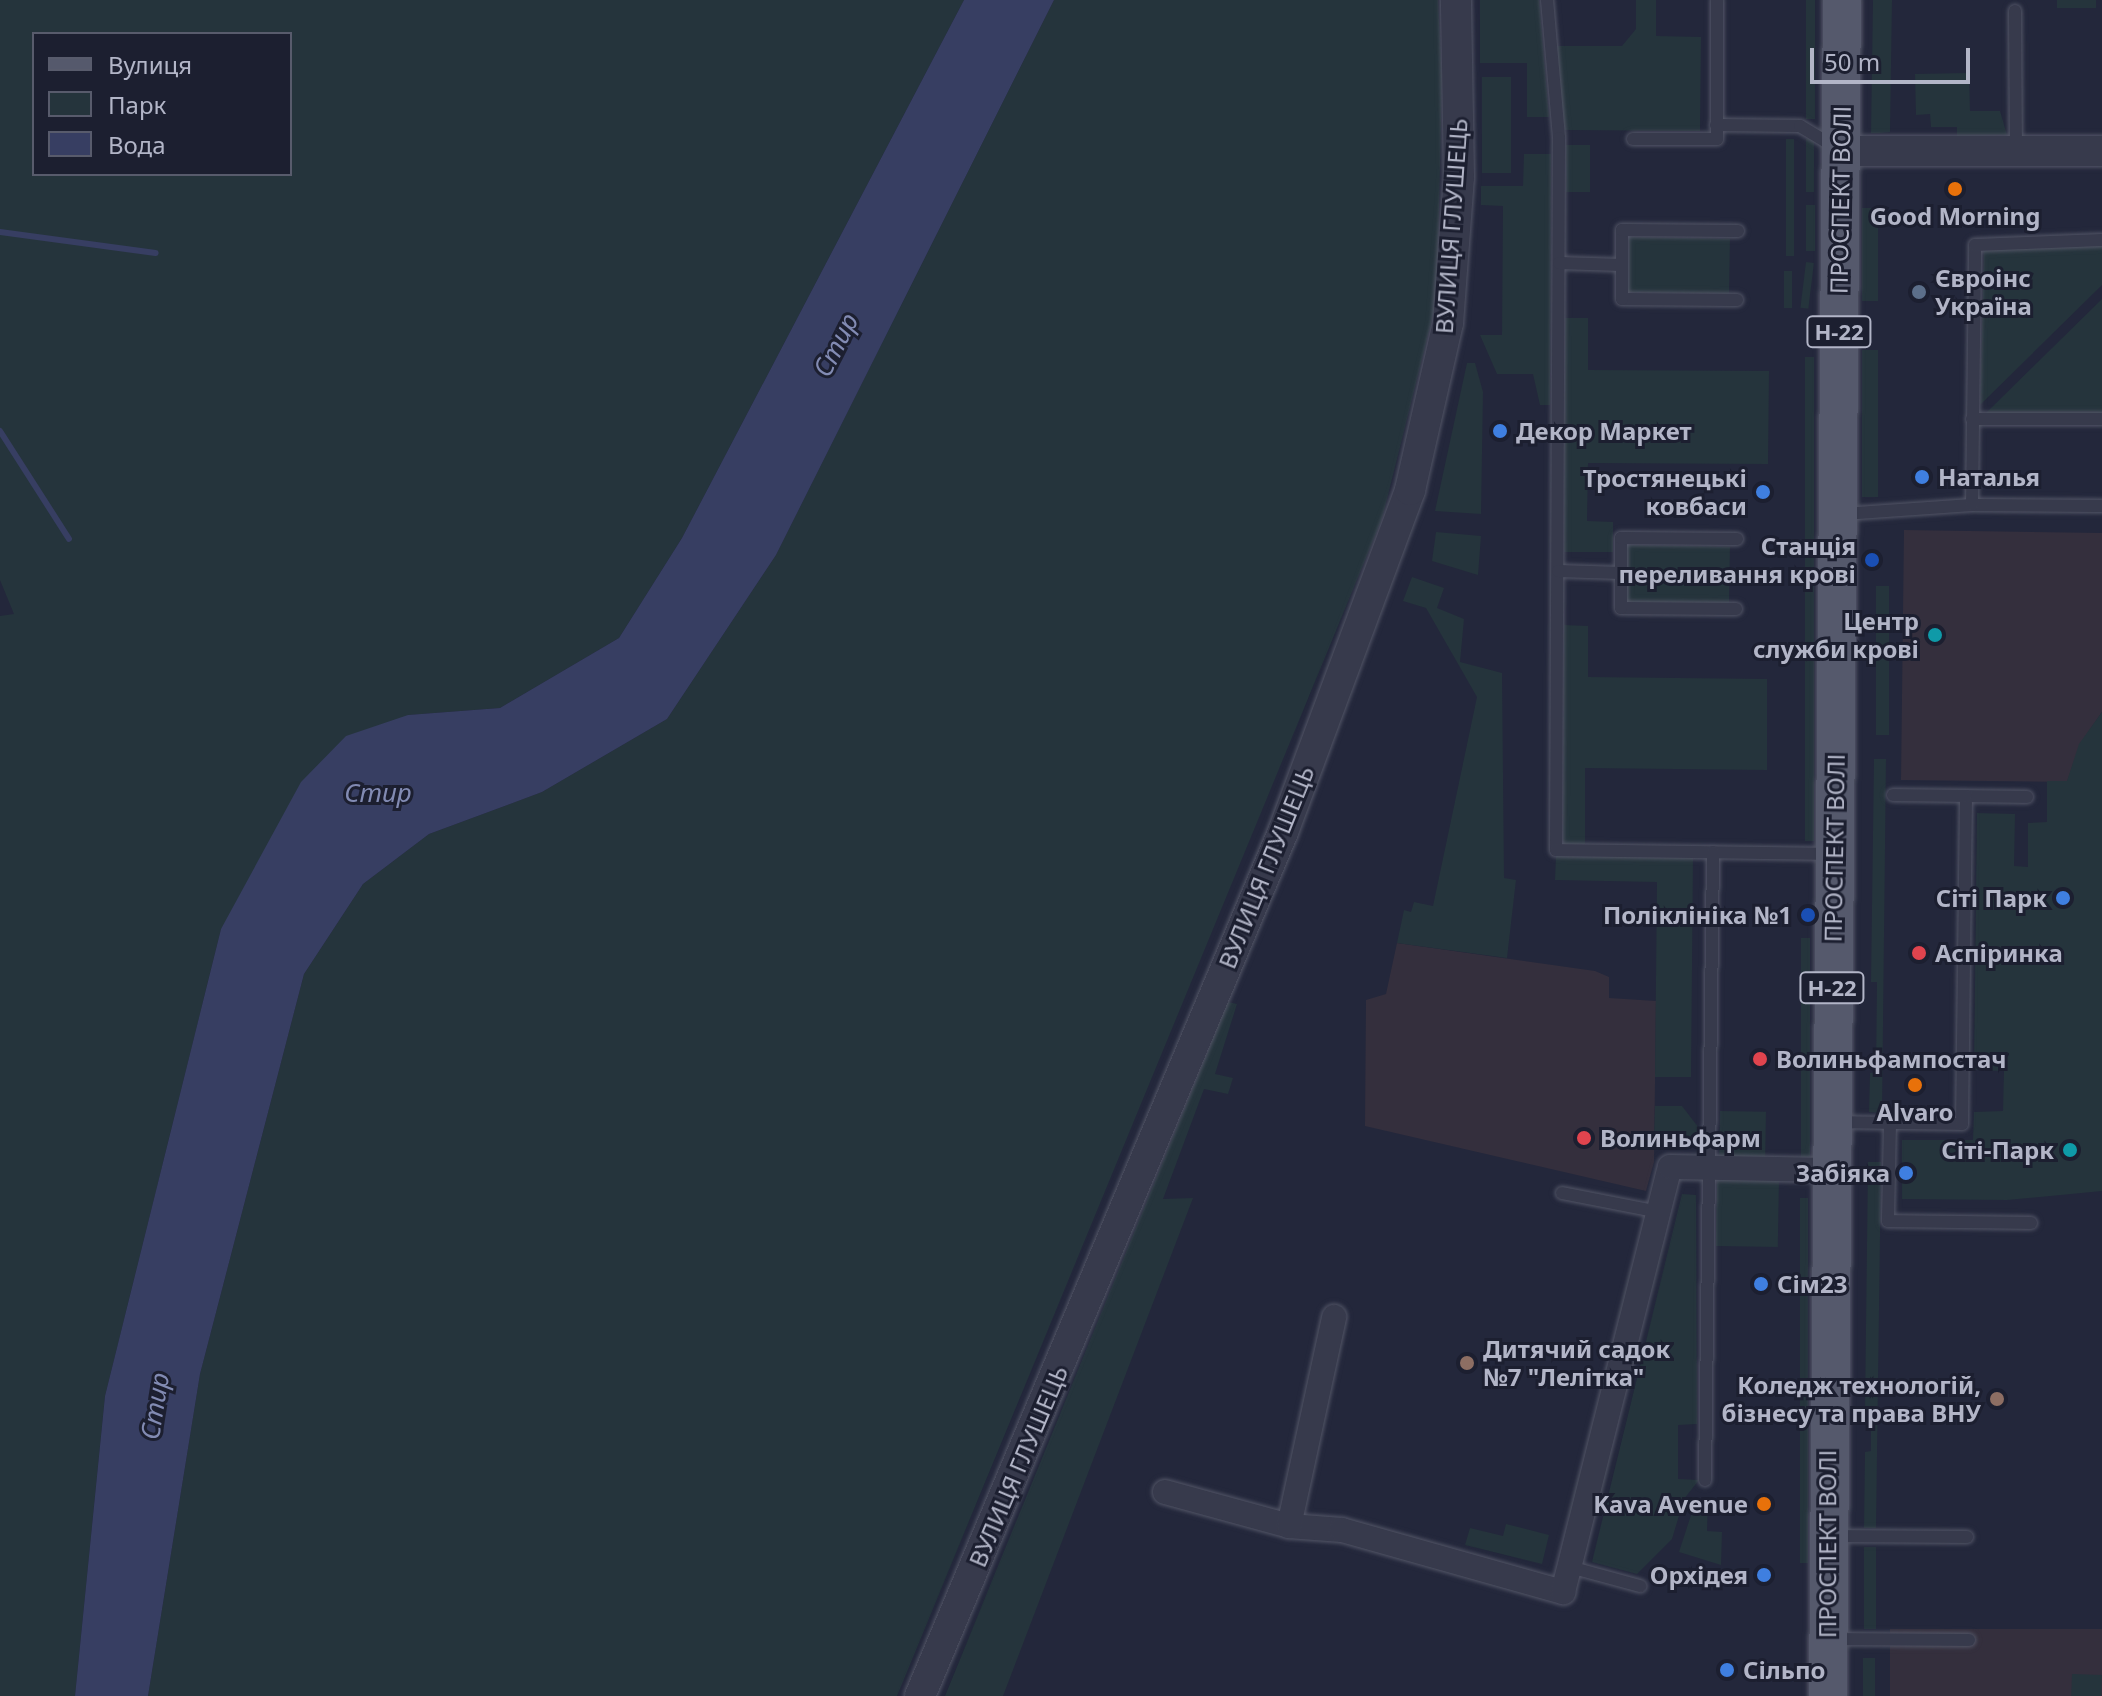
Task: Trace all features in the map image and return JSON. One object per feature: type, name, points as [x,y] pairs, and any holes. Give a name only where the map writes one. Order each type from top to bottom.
[{"type":"main road","name":"ПРОСПЕКТ ВОЛІ","points":[[1828,1696],[1842,0]]},
{"type":"street","name":"ВУЛИЦЯ ГЛУШЕЦЬ","points":[[920,1696],[1283,832],[1410,490],[1448,323],[1459,177],[1456,0]]},
{"type":"street","points":[[1841,151],[2102,151]]},
{"type":"street","points":[[1165,1492],[1289,1526],[1342,1530],[1563,1592],[1670,1167],[1830,1170]]},
{"type":"street","points":[[1289,1526],[1334,1317]]},
{"type":"lane","points":[[1547,0],[1559,138],[1556,850],[1834,854]]},
{"type":"lane","points":[[1633,139],[1717,139],[1717,0]]},
{"type":"lane","points":[[2015,11],[2016,153]]},
{"type":"lane","points":[[1716,125],[1800,126],[1841,151]]},
{"type":"lane","points":[[1737,300],[1622,299],[1622,230],[1738,231]]},
{"type":"lane","points":[[1972,505],[1975,245],[2102,240]]},
{"type":"lane","points":[[1559,263],[1622,265]]},
{"type":"lane","points":[[1972,419],[2102,419]]},
{"type":"lane","points":[[1836,514],[1972,505],[2102,506]]},
{"type":"lane","points":[[1736,609],[1621,608],[1621,538],[1737,539]]},
{"type":"lane","points":[[1558,571],[1621,573]]},
{"type":"lane","points":[[1893,795],[2027,797]]},
{"type":"lane","points":[[1831,1122],[1962,1124],[1966,796]]},
{"type":"lane","points":[[1705,1480],[1713,852]]},
{"type":"lane","points":[[1890,1123],[1888,1221],[2031,1223]]},
{"type":"lane","points":[[1562,1193],[1659,1212]]},
{"type":"lane","points":[[1827,1536],[1967,1537]]},
{"type":"lane","points":[[1570,1567],[1640,1586]]},
{"type":"lane","points":[[1827,1639],[1969,1640]]},
{"type":"shaded area","points":[[1904,530],[2102,533],[2102,712],[2080,744],[2067,782],[1901,780]]},
{"type":"shaded area","points":[[1397,943],[1595,971],[1609,977],[1609,998],[1656,1001],[1654,1162],[1646,1191],[1365,1126],[1366,1000],[1386,994]]},
{"type":"shaded area","points":[[1890,1629],[2102,1629],[2102,1696],[1890,1696]]},
{"type":"green space","points":[[0,0],[964,0],[682,538],[619,638],[500,708],[408,715],[221,929],[105,1396],[75,1696],[0,1696],[0,616],[14,614],[0,580]]},
{"type":"green space","points":[[1054,0],[1438,0],[1442,77],[1437,299],[1382,519],[897,1696],[148,1696],[200,1374],[304,974],[363,884],[429,834],[542,792],[667,719],[776,555]]},
{"type":"green space","points":[[1480,0],[1539,0],[1549,117],[1527,117],[1527,63],[1480,63]]},
{"type":"green space","points":[[1636,0],[1656,0],[1656,36],[1701,37],[1700,131],[1565,130],[1554,46],[1622,46],[1636,29]]},
{"type":"green space","points":[[1806,0],[1815,0],[1815,119],[1806,119]]},
{"type":"green space","points":[[1873,0],[1892,0],[1890,132],[1880,133],[1871,133]]},
{"type":"green space","points":[[2057,0],[2096,0],[2096,8],[2057,8]]},
{"type":"green space","points":[[1969,73],[1970,111],[2000,111],[2007,135],[1957,136],[1957,127],[1931,127],[1930,114],[1916,115],[1915,74]]},
{"type":"green space","points":[[1482,77],[1511,77],[1511,173],[1482,173]]},
{"type":"green space","points":[[1786,139],[1794,139],[1794,256],[1786,256]]},
{"type":"green space","points":[[1806,139],[1814,139],[1814,192],[1806,192]]},
{"type":"green space","points":[[1566,145],[1590,145],[1590,192],[1566,192]]},
{"type":"green space","points":[[1524,154],[1551,154],[1550,405],[1540,405],[1533,374],[1497,374],[1480,335],[1502,335],[1503,206],[1481,205],[1481,186],[1523,186]]},
{"type":"green space","points":[[1806,205],[1815,205],[1815,251],[1806,251]]},
{"type":"green space","points":[[1862,208],[1878,208],[1878,301],[1862,301]]},
{"type":"green space","points":[[1629,237],[1730,239],[1729,294],[1628,292]]},
{"type":"green space","points":[[2102,245],[2102,285],[1980,405],[1984,249]]},
{"type":"green space","points":[[1806,262],[1814,263],[1808,309],[1800,308]]},
{"type":"green space","points":[[1784,271],[1792,271],[1792,308],[1784,308]]},
{"type":"green space","points":[[2102,299],[2102,413],[1985,414]]},
{"type":"green space","points":[[1565,318],[1588,318],[1588,370],[1769,371],[1768,464],[1588,463],[1587,521],[1613,522],[1613,552],[1564,552]]},
{"type":"green space","points":[[1862,350],[1878,350],[1878,497],[1862,497]]},
{"type":"green space","points":[[1805,357],[1814,357],[1814,841],[1805,841]]},
{"type":"green space","points":[[1467,363],[1475,363],[1483,392],[1481,514],[1435,511]]},
{"type":"green space","points":[[1436,532],[1481,536],[1478,575],[1432,561]]},
{"type":"green space","points":[[1627,545],[1730,547],[1729,604],[1626,602]]},
{"type":"green space","points":[[1412,577],[1444,588],[1437,608],[1464,619],[1460,662],[1502,673],[1504,878],[1516,880],[1507,958],[1397,943],[1404,910],[1411,912],[1414,902],[1433,906],[1477,697],[1426,608],[1403,601]]},
{"type":"green space","points":[[1876,586],[1889,586],[1889,735],[1876,735]]},
{"type":"green space","points":[[1564,625],[1588,626],[1588,677],[1767,679],[1767,770],[1585,768],[1585,844],[1563,844]]},
{"type":"green space","points":[[2102,712],[2102,1191],[2007,1200],[1902,1199],[1902,1140],[1973,1140],[1974,1112],[2003,1111],[2004,1071],[1974,1070],[1977,813],[2015,814],[2014,866],[2028,867],[2028,823],[2047,822],[2047,781],[2067,781],[2079,744]]},
{"type":"green space","points":[[1874,759],[1886,759],[1882,1113],[1869,1112],[1870,1073],[1876,1072],[1877,982],[1871,982]]},
{"type":"green space","points":[[1556,856],[1693,858],[1691,1077],[1655,1077],[1657,882],[1555,880]]},
{"type":"green space","points":[[1801,938],[1810,938],[1810,1159],[1801,1159]]},
{"type":"green space","points":[[1228,1002],[1237,1004],[1215,1074],[1233,1078],[1228,1094],[1204,1089],[1163,1199],[1193,1198],[1003,1696],[945,1696]]},
{"type":"green space","points":[[1655,1106],[1682,1106],[1702,1132],[1701,1146],[1654,1146]]},
{"type":"green space","points":[[1720,1111],[1766,1112],[1765,1159],[1719,1158]]},
{"type":"green space","points":[[1868,1162],[1881,1162],[1876,1528],[1864,1528],[1865,1452],[1871,1451],[1871,1410],[1865,1409]]},
{"type":"green space","points":[[1717,1177],[1779,1178],[1778,1247],[1716,1246]]},
{"type":"green space","points":[[1682,1194],[1696,1195],[1697,1424],[1678,1425],[1678,1479],[1699,1480],[1684,1499],[1672,1539],[1637,1574],[1592,1562]]},
{"type":"green space","points":[[1800,1198],[1808,1198],[1808,1563],[1800,1563]]},
{"type":"green space","points":[[1708,1499],[1707,1531],[1722,1532],[1721,1565],[1679,1552],[1694,1506]]},
{"type":"green space","points":[[1506,1524],[1549,1535],[1542,1564],[1465,1545],[1470,1528],[1503,1536]]},
{"type":"green space","points":[[1864,1547],[1876,1547],[1876,1629],[1864,1629]]},
{"type":"green space","points":[[1863,1658],[1875,1658],[1875,1696],[1863,1696]]},
{"type":"green space","points":[[2072,1674],[2102,1675],[2101,1696],[2071,1696]]},
{"type":"water","name":"Стир","points":[[964,0],[1054,0],[776,555],[667,719],[542,792],[429,834],[363,884],[304,974],[200,1374],[148,1696],[75,1696],[105,1396],[221,929],[301,782],[346,736],[408,715],[500,708],[619,638],[682,538]]},
{"type":"waterway","points":[[0,232],[156,253]]},
{"type":"waterway","points":[[0,431],[69,539]]},
{"type":"place","name":"Good Morning","points":[[1955,189]]},
{"type":"place","name":"Євроінс Україна","points":[[1919,292]]},
{"type":"place","name":"Декор Маркет","points":[[1500,431]]},
{"type":"place","name":"Наталья","points":[[1922,477]]},
{"type":"place","name":"Тростянецькі ковбаси","points":[[1763,492]]},
{"type":"place","name":"Станція переливання крові","points":[[1872,560]]},
{"type":"place","name":"Центр служби крові","points":[[1935,635]]},
{"type":"place","name":"Сіті Парк","points":[[2063,898]]},
{"type":"place","name":"Поліклініка №1","points":[[1808,915]]},
{"type":"place","name":"Аспіринка","points":[[1919,953]]},
{"type":"place","name":"Волиньфампостач","points":[[1760,1059]]},
{"type":"place","name":"Alvaro","points":[[1915,1085]]},
{"type":"place","name":"Волиньфарм","points":[[1584,1138]]},
{"type":"place","name":"Сіті-Парк","points":[[2070,1150]]},
{"type":"place","name":"Забіяка","points":[[1906,1173]]},
{"type":"place","name":"Сім23","points":[[1761,1284]]},
{"type":"place","name":"Дитячий садок №7 \"Лелітка\"","points":[[1467,1363]]},
{"type":"place","name":"Коледж технологій, бізнесу та права ВНУ","points":[[1997,1399]]},
{"type":"place","name":"Kava Avenue","points":[[1764,1504]]},
{"type":"place","name":"Орхідея","points":[[1764,1575]]},
{"type":"place","name":"Сільпо","points":[[1727,1670]]}]
